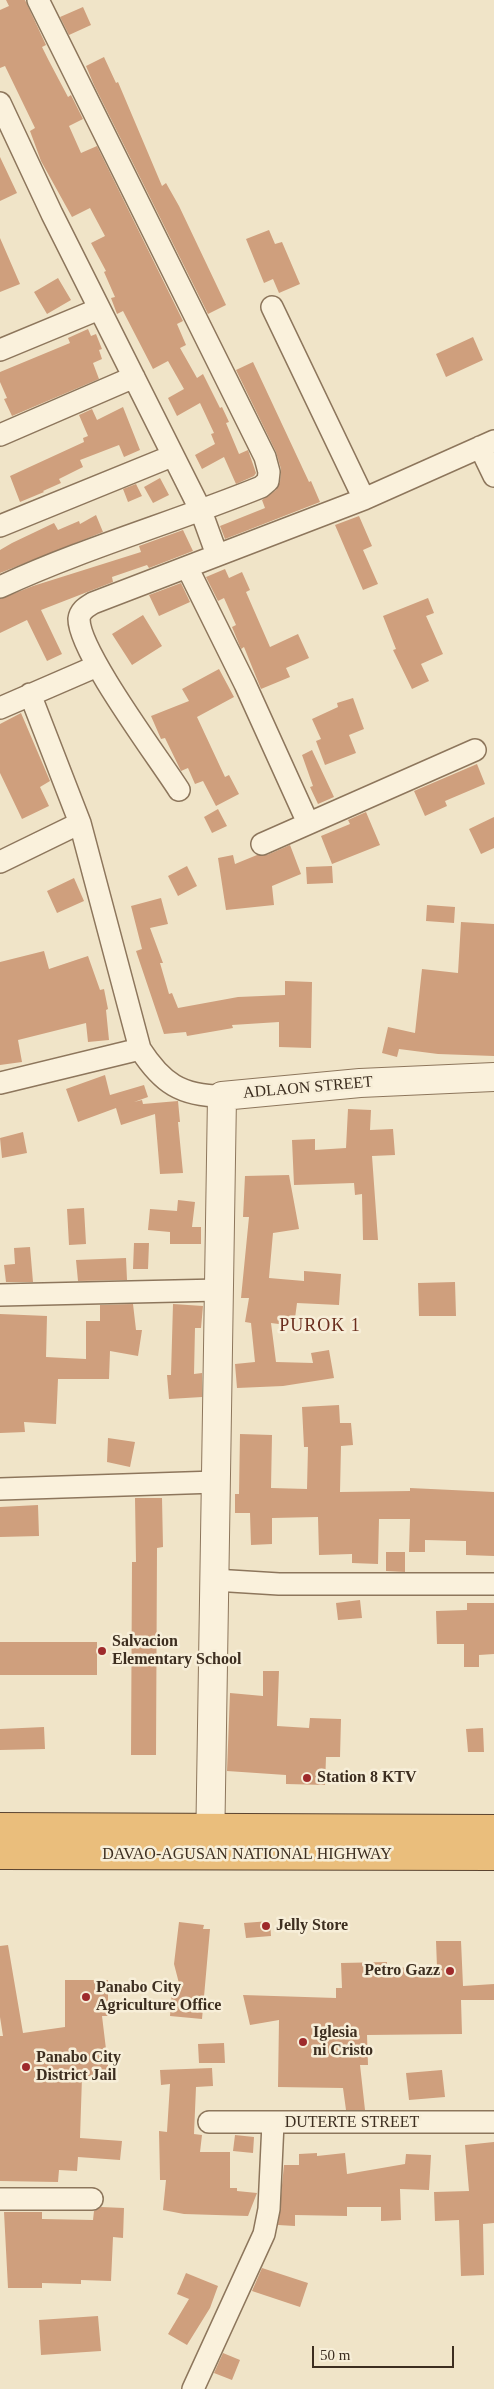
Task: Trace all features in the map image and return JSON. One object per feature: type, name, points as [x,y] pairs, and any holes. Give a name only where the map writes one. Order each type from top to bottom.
[{"type":"highway","name":"DAVAO-AGUSAN NATIONAL HIGHWAY","points":[[0,1827],[494,1829]]},
{"type":"highway","points":[[419,1828],[419,1856]]},
{"type":"highway","name":"DAVAO-AGUSAN NATIONAL HIGHWAY","points":[[0,1855],[494,1856]]},
{"type":"street","points":[[0,587],[44,567],[201,511],[261,487],[268,481],[269,472],[265,458],[38,0]]},
{"type":"street","points":[[0,104],[172,456],[201,511],[218,555]]},
{"type":"street","points":[[272,307],[364,499]]},
{"type":"street","points":[[0,350],[99,308]]},
{"type":"street","points":[[0,435],[134,377]]},
{"type":"street","points":[[179,790],[97,666],[81,627],[79,617],[82,609],[364,499],[487,444],[494,476]]},
{"type":"street","points":[[0,526],[172,456]]},
{"type":"street","points":[[186,567],[244,684],[308,823]]},
{"type":"street","points":[[0,708],[97,666]]},
{"type":"street","name":"ADLAON STREET","points":[[30,694],[80,824],[140,1049],[154,1070],[167,1082],[185,1091],[203,1096],[222,1096],[360,1084],[494,1077]]},
{"type":"street","points":[[262,844],[475,750]]},
{"type":"street","points":[[0,862],[80,824]]},
{"type":"street","points":[[0,1083],[140,1049]]},
{"type":"street","points":[[210,1855],[222,1096]]},
{"type":"street","points":[[0,1295],[219,1290]]},
{"type":"street","points":[[0,1489],[216,1482]]},
{"type":"street","points":[[214,1580],[278,1584],[494,1584]]},
{"type":"street","name":"DUTERTE STREET","points":[[209,2122],[494,2122]]},
{"type":"street","points":[[193,2389],[264,2234],[269,2209],[273,2123]]},
{"type":"street","points":[[0,2198],[92,2199]]},
{"type":"building","points":[[6,0],[25,0],[46,45],[42,47],[68,97],[71,95],[83,119],[69,126],[81,153],[97,146],[183,321],[177,324],[186,345],[180,348],[197,378],[203,374],[220,408],[222,407],[229,422],[226,423],[239,454],[248,450],[256,473],[254,476],[236,484],[224,457],[202,469],[195,455],[215,444],[211,434],[214,433],[200,403],[177,416],[168,398],[184,389],[168,361],[153,369],[123,311],[117,314],[111,298],[115,297],[104,272],[106,271],[91,243],[105,236],[90,208],[72,217],[41,161],[30,131],[35,128],[5,66],[0,68],[0,10],[9,6]]},
{"type":"building","points":[[83,7],[91,25],[69,35],[60,17]]},
{"type":"building","points":[[104,57],[116,83],[118,82],[162,186],[166,183],[179,206],[226,305],[208,314],[86,66]]},
{"type":"building","points":[[0,157],[17,193],[0,201]]},
{"type":"building","points":[[269,230],[275,244],[282,242],[300,284],[279,293],[273,279],[264,283],[246,239]]},
{"type":"building","points":[[0,238],[20,284],[0,292]]},
{"type":"building","points":[[58,278],[71,300],[47,314],[34,292]]},
{"type":"building","points":[[88,329],[91,336],[96,334],[102,349],[99,350],[102,359],[93,363],[99,379],[12,416],[4,399],[7,398],[0,382],[0,372],[70,343],[68,338]]},
{"type":"building","points":[[473,337],[483,360],[446,377],[436,354]]},
{"type":"building","points":[[253,362],[320,502],[225,539],[220,526],[265,508],[262,500],[276,490],[280,482],[281,469],[276,452],[236,370]]},
{"type":"building","points":[[123,407],[140,450],[124,457],[119,445],[80,460],[83,467],[59,479],[61,483],[20,502],[10,476],[84,442],[83,438],[88,436],[79,415],[92,409],[97,420]]},
{"type":"building","points":[[160,478],[169,495],[153,503],[144,487]]},
{"type":"building","points":[[136,484],[142,496],[128,502],[123,489]]},
{"type":"building","points":[[96,515],[103,532],[0,573],[0,550],[54,523],[58,530],[79,521],[80,524]]},
{"type":"building","points":[[359,516],[372,546],[363,550],[378,584],[363,590],[335,525]]},
{"type":"building","points":[[183,530],[193,551],[149,568],[147,565],[112,577],[113,582],[41,610],[62,654],[47,661],[27,620],[0,633],[0,599],[33,586],[141,552],[139,546]]},
{"type":"building","points":[[225,569],[229,578],[242,572],[250,590],[246,592],[270,647],[298,634],[309,658],[286,668],[290,677],[261,689],[244,647],[241,649],[232,627],[236,625],[224,598],[218,601],[206,577]]},
{"type":"building","points":[[181,583],[190,602],[159,616],[149,595]]},
{"type":"building","points":[[428,598],[434,613],[426,616],[443,654],[421,664],[429,681],[412,689],[393,650],[396,649],[383,616]]},
{"type":"building","points":[[143,615],[162,646],[132,665],[112,634]]},
{"type":"building","points":[[219,669],[234,697],[197,717],[225,777],[229,775],[239,794],[216,806],[203,781],[195,784],[188,768],[181,771],[165,738],[161,739],[151,716],[189,701],[182,689]]},
{"type":"building","points":[[353,698],[364,729],[349,735],[356,753],[325,765],[316,741],[321,739],[312,719],[338,707],[337,703]]},
{"type":"building","points":[[21,713],[50,781],[40,787],[49,806],[22,819],[0,773],[0,724]]},
{"type":"building","points":[[312,750],[334,797],[318,804],[310,787],[313,786],[302,755]]},
{"type":"building","points":[[477,764],[485,784],[445,801],[447,806],[425,816],[414,791]]},
{"type":"building","points":[[218,809],[227,826],[212,833],[204,817]]},
{"type":"building","points":[[366,812],[380,845],[332,864],[321,836],[350,824],[348,820]]},
{"type":"building","points":[[494,817],[494,848],[481,854],[469,829]]},
{"type":"building","points":[[290,845],[301,874],[272,886],[274,905],[226,910],[218,858],[233,855],[235,864],[257,855],[267,855]]},
{"type":"building","points":[[187,866],[197,886],[178,896],[168,876]]},
{"type":"building","points":[[332,866],[333,883],[307,884],[306,867]]},
{"type":"building","points":[[74,878],[84,901],[57,913],[47,891]]},
{"type":"building","points":[[161,898],[168,924],[150,928],[163,963],[160,963],[169,994],[172,993],[178,1008],[238,997],[285,995],[285,981],[312,982],[311,1048],[279,1047],[279,1022],[232,1025],[233,1028],[187,1036],[186,1032],[164,1034],[136,951],[142,949],[131,906]]},
{"type":"building","points":[[427,905],[455,907],[454,923],[426,921]]},
{"type":"building","points":[[461,922],[494,924],[494,1056],[438,1054],[399,1049],[397,1057],[382,1053],[388,1027],[415,1033],[422,969],[458,973]]},
{"type":"building","points":[[44,951],[49,969],[88,956],[100,990],[104,989],[108,1009],[106,1010],[109,1040],[88,1042],[86,1023],[18,1040],[22,1062],[0,1065],[0,962]]},
{"type":"building","points":[[105,1075],[110,1095],[144,1085],[148,1097],[134,1102],[142,1100],[143,1104],[178,1101],[183,1173],[160,1174],[155,1114],[121,1125],[116,1108],[78,1122],[66,1089]]},
{"type":"building","points":[[348,1109],[371,1110],[370,1130],[393,1129],[395,1155],[372,1156],[378,1240],[363,1240],[362,1194],[355,1195],[354,1183],[294,1185],[292,1140],[315,1139],[315,1150],[346,1148]]},
{"type":"building","points":[[23,1132],[27,1153],[2,1158],[0,1138]]},
{"type":"building","points":[[289,1175],[299,1229],[273,1233],[269,1278],[304,1281],[304,1271],[341,1274],[339,1305],[297,1303],[294,1326],[271,1323],[276,1362],[313,1363],[311,1353],[329,1350],[334,1378],[283,1386],[237,1388],[235,1364],[255,1362],[251,1323],[245,1322],[249,1298],[241,1298],[249,1217],[243,1217],[245,1176]]},
{"type":"building","points":[[178,1200],[195,1202],[192,1227],[201,1227],[201,1244],[170,1244],[170,1232],[148,1230],[150,1209],[177,1211]]},
{"type":"building","points":[[84,1208],[86,1244],[69,1245],[67,1209]]},
{"type":"building","points":[[134,1243],[149,1243],[148,1269],[133,1269]]},
{"type":"building","points":[[30,1247],[33,1282],[6,1282],[4,1265],[15,1264],[14,1248]]},
{"type":"building","points":[[126,1258],[127,1280],[78,1281],[76,1260]]},
{"type":"building","points":[[455,1282],[456,1316],[419,1316],[418,1283]]},
{"type":"building","points":[[133,1304],[136,1330],[142,1330],[138,1356],[110,1351],[109,1379],[58,1379],[56,1424],[24,1422],[25,1432],[0,1433],[0,1314],[47,1316],[46,1357],[86,1359],[86,1321],[100,1321],[100,1305]]},
{"type":"building","points":[[173,1304],[203,1306],[201,1328],[195,1328],[194,1374],[202,1373],[202,1397],[169,1399],[167,1375],[171,1375]]},
{"type":"building","points":[[339,1405],[340,1423],[351,1423],[353,1445],[341,1446],[340,1492],[410,1491],[410,1488],[494,1492],[494,1556],[466,1555],[466,1541],[425,1540],[425,1552],[409,1552],[410,1519],[379,1519],[378,1564],[352,1563],[352,1554],[319,1555],[318,1517],[272,1518],[272,1544],[251,1545],[250,1513],[235,1513],[235,1494],[239,1494],[240,1434],[272,1435],[271,1488],[307,1489],[308,1447],[304,1447],[302,1407]]},
{"type":"building","points":[[108,1438],[135,1442],[130,1467],[107,1462]]},
{"type":"building","points":[[135,1498],[162,1498],[163,1547],[157,1548],[156,1755],[131,1755],[132,1562],[136,1562]]},
{"type":"building","points":[[38,1505],[39,1536],[0,1537],[0,1507]]},
{"type":"building","points":[[386,1552],[405,1552],[405,1572],[386,1571]]},
{"type":"building","points":[[360,1600],[362,1618],[338,1620],[336,1603]]},
{"type":"building","points":[[467,1603],[494,1603],[494,1654],[479,1655],[479,1667],[464,1667],[464,1644],[437,1644],[436,1611],[467,1610]]},
{"type":"building","points":[[0,1642],[97,1642],[97,1675],[0,1675]]},
{"type":"building","points":[[263,1671],[279,1671],[277,1726],[309,1728],[310,1718],[341,1719],[340,1757],[326,1757],[325,1785],[286,1784],[286,1775],[227,1771],[230,1693],[263,1696]]},
{"type":"building","points":[[44,1727],[45,1749],[0,1750],[0,1729]]},
{"type":"building","points":[[483,1728],[484,1752],[468,1752],[466,1729]]},
{"type":"building","points":[[270,1921],[271,1936],[246,1938],[244,1923]]},
{"type":"building","points":[[179,1922],[204,1925],[203,1929],[210,1929],[202,2019],[170,2016],[172,1990],[181,1991],[174,1964]]},
{"type":"building","points":[[436,1941],[461,1941],[463,1986],[494,1984],[494,2000],[461,2000],[462,2034],[367,2035],[368,2065],[360,2065],[365,2110],[346,2110],[343,2088],[278,2087],[279,2020],[250,2025],[243,1995],[336,1998],[336,1988],[342,1988],[341,1963],[387,1962],[387,1968],[437,1967]]},
{"type":"building","points":[[8,1945],[23,2033],[65,2027],[65,1980],[108,1980],[108,2016],[102,2016],[109,2074],[82,2077],[80,2138],[122,2141],[120,2160],[78,2157],[77,2171],[59,2170],[58,2182],[0,2181],[0,2036],[3,2036],[0,2017],[0,1946]]},
{"type":"building","points":[[224,2043],[225,2063],[199,2063],[198,2044]]},
{"type":"building","points":[[212,2068],[213,2086],[196,2087],[194,2134],[202,2135],[200,2152],[230,2152],[230,2188],[237,2188],[237,2191],[257,2193],[248,2216],[184,2214],[163,2210],[166,2180],[160,2180],[159,2131],[167,2132],[170,2084],[161,2085],[160,2070]]},
{"type":"building","points":[[442,2070],[445,2097],[409,2100],[406,2073]]},
{"type":"building","points":[[235,2135],[254,2137],[253,2153],[233,2151]]},
{"type":"building","points":[[494,2142],[494,2223],[483,2224],[484,2275],[461,2276],[459,2220],[435,2221],[434,2192],[469,2191],[465,2145]]},
{"type":"building","points":[[317,2153],[317,2156],[345,2153],[347,2174],[405,2164],[406,2154],[431,2155],[429,2190],[400,2189],[401,2220],[381,2221],[381,2207],[347,2207],[347,2216],[295,2215],[295,2226],[278,2225],[284,2165],[299,2165],[299,2154]]},
{"type":"building","points":[[101,2207],[124,2208],[123,2238],[113,2237],[111,2281],[81,2280],[81,2284],[42,2283],[42,2288],[8,2288],[4,2212],[42,2212],[42,2219],[93,2220],[94,2211]]},
{"type":"building","points":[[262,2268],[308,2283],[300,2307],[252,2291]]},
{"type":"building","points":[[186,2273],[218,2286],[210,2308],[187,2345],[168,2334],[189,2299],[177,2294]]},
{"type":"building","points":[[98,2316],[101,2351],[41,2355],[39,2320]]},
{"type":"building","points":[[223,2353],[240,2360],[232,2380],[214,2373]]},
{"type":"place","name":"Salvacion Elementary School","points":[[102,1651]]},
{"type":"place","name":"Station 8 KTV","points":[[307,1778]]},
{"type":"place","name":"Jelly Store","points":[[266,1926]]},
{"type":"place","name":"Petro Gazz","points":[[450,1971]]},
{"type":"place","name":"Panabo City Agriculture Office","points":[[86,1997]]},
{"type":"place","name":"Iglesia ni Cristo","points":[[303,2042]]},
{"type":"place","name":"Panabo City District Jail","points":[[26,2067]]},
{"type":"district","name":"PUROK 1","points":[[320,1326]]}]
